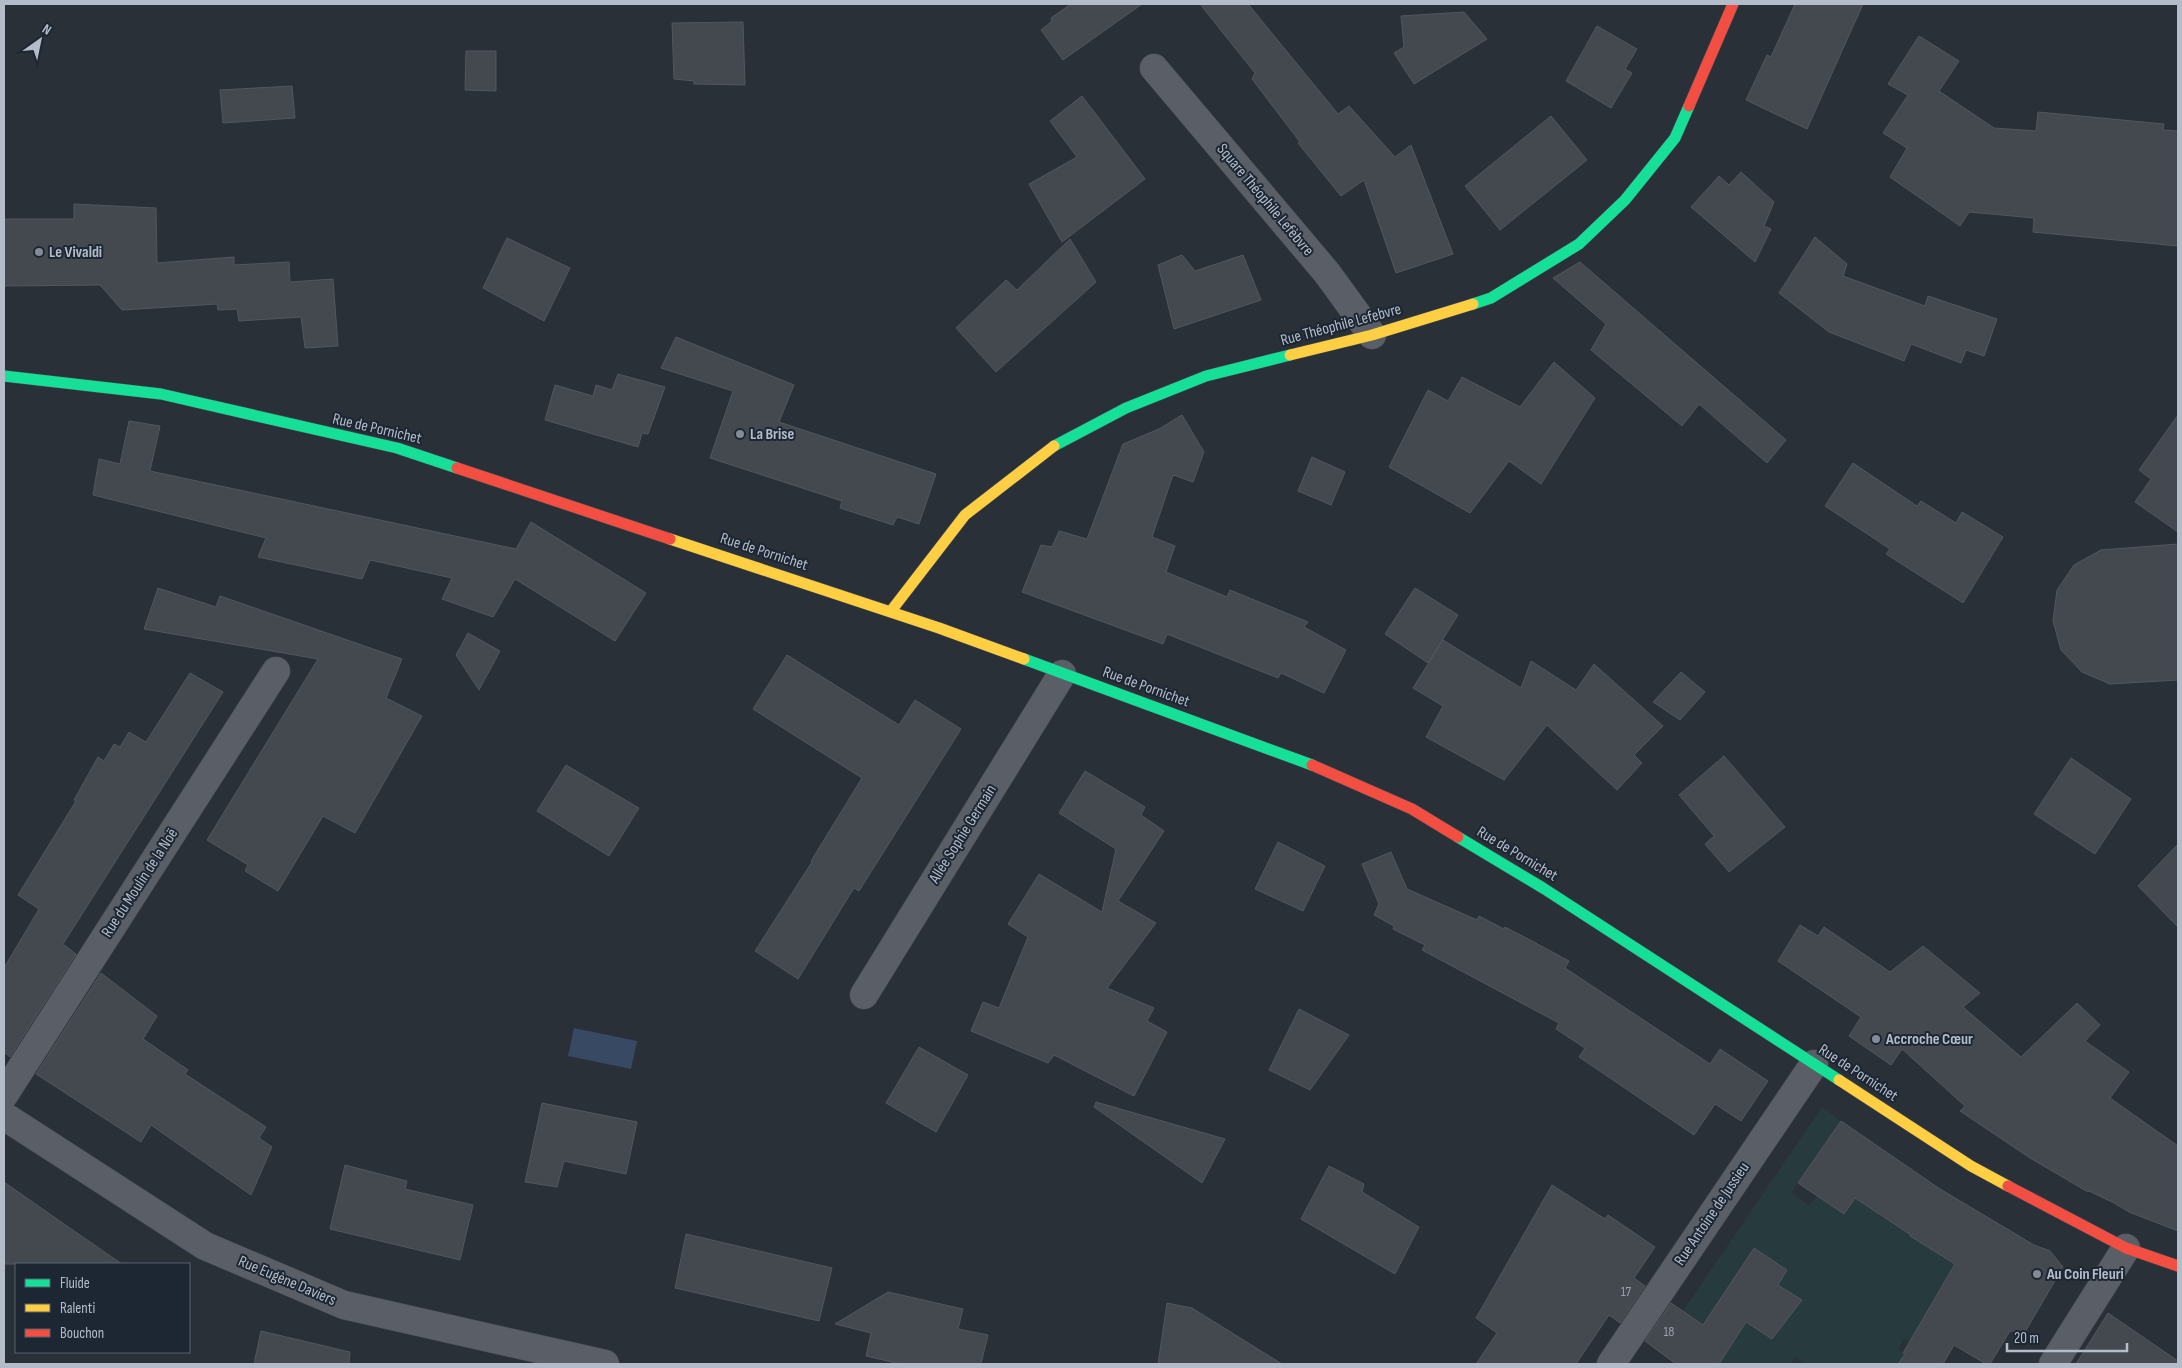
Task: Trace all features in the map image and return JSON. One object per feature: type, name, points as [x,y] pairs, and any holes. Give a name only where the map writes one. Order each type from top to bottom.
[{"type":"main road","name":"Rue Théophile Lefebvre","points":[[890,611],[964,515],[1053,448],[1126,408],[1206,376],[1372,335],[1491,298],[1579,244],[1625,200],[1675,138],[1733,4]]},
{"type":"main road","name":"Rue de Pornichet","points":[[4,376],[161,394],[397,448],[890,611],[1293,756],[1412,809],[1543,888],[1971,1166],[2126,1248],[2178,1266]]},
{"type":"street","name":"Square Théophile Lefèbvre","points":[[1154,68],[1327,273],[1372,335]]},
{"type":"street","name":"Rue du Moulin de la Noë","points":[[4,1095],[276,671]]},
{"type":"street","name":"Allée Sophie Germain","points":[[864,995],[1062,674]]},
{"type":"street","name":"Rue Antoine de Jussieu","points":[[1611,1364],[1814,1064]]},
{"type":"street","name":"Rue Eugène Daviers","points":[[4,1116],[205,1246],[344,1305],[605,1364]]},
{"type":"street","points":[[2053,1364],[2126,1248]]},
{"type":"green space","points":[[1822,1107],[1841,1121],[1791,1193],[1809,1205],[1817,1196],[1844,1214],[1855,1198],[1965,1270],[1910,1342],[1904,1339],[1898,1349],[1905,1354],[1898,1364],[1806,1364],[1795,1357],[1791,1364],[1719,1364],[1731,1344],[1683,1311]],"holes":[[[1753,1248],[1787,1270],[1778,1284],[1799,1299],[1795,1310],[1751,1325],[1717,1303]]]},
{"type":"water","points":[[574,1028],[637,1041],[631,1069],[568,1056]]},
{"type":"building","points":[[1071,4],[1142,4],[1063,60],[1041,30],[1052,21],[1051,18]]},
{"type":"building","points":[[1200,4],[1248,4],[1338,114],[1349,106],[1395,157],[1411,145],[1453,254],[1396,273],[1364,180],[1341,196],[1298,143],[1300,142],[1252,79],[1255,73]]},
{"type":"building","points":[[1795,4],[1863,4],[1807,129],[1746,100],[1767,55],[1771,57]]},
{"type":"building","points":[[1464,12],[1487,39],[1414,84],[1394,53],[1404,47],[1401,16]]},
{"type":"building","points":[[743,22],[745,85],[694,84],[694,81],[674,79],[672,23]]},
{"type":"building","points":[[1597,26],[1637,49],[1625,69],[1632,73],[1611,108],[1566,81]]},
{"type":"building","points":[[1919,36],[1959,61],[1939,91],[1994,128],[2036,131],[2038,112],[2164,124],[2163,130],[2178,131],[2178,246],[2033,232],[2034,218],[1969,212],[1960,226],[1890,177],[1907,148],[1883,133],[1908,95],[1888,84]]},
{"type":"building","points":[[466,51],[496,51],[496,91],[465,90]]},
{"type":"building","points":[[292,86],[295,118],[223,123],[220,90]]},
{"type":"building","points":[[1082,96],[1145,179],[1062,242],[1029,184],[1077,157],[1050,121]]},
{"type":"building","points":[[1551,116],[1587,160],[1500,230],[1465,186]]},
{"type":"building","points":[[1741,172],[1774,202],[1764,226],[1771,229],[1755,262],[1691,207],[1719,176],[1729,185]]},
{"type":"building","points":[[74,204],[156,208],[157,263],[234,257],[234,265],[289,262],[290,282],[333,279],[338,346],[305,348],[301,317],[239,321],[237,309],[218,310],[217,304],[122,310],[100,285],[4,286],[4,219],[74,219]]},
{"type":"building","points":[[1815,237],[1847,264],[1843,276],[1925,306],[1928,296],[1997,319],[1984,356],[1966,350],[1961,363],[1911,344],[1904,361],[1829,332],[1779,293]]},
{"type":"building","points":[[507,238],[570,268],[544,321],[483,288]]},
{"type":"building","points":[[1070,239],[1096,282],[996,372],[956,328],[1006,280],[1017,290]]},
{"type":"building","points":[[1182,255],[1195,271],[1243,255],[1261,300],[1174,329],[1158,265]]},
{"type":"building","points":[[1580,262],[1786,440],[1767,463],[1699,404],[1682,426],[1591,350],[1606,324],[1553,278]]},
{"type":"building","points":[[676,337],[794,385],[779,422],[936,474],[919,524],[897,517],[893,525],[840,508],[842,501],[710,458],[733,391],[661,368]]},
{"type":"building","points":[[1554,362],[1595,398],[1541,484],[1509,461],[1470,513],[1389,467],[1428,390],[1448,401],[1462,377],[1520,407]]},
{"type":"building","points":[[618,374],[665,387],[648,434],[642,433],[638,447],[545,420],[555,385],[593,396],[596,385],[612,390]]},
{"type":"building","points":[[1182,415],[1204,452],[1193,482],[1173,475],[1152,537],[1175,546],[1166,572],[1227,597],[1230,590],[1308,622],[1304,627],[1346,650],[1324,693],[1281,673],[1278,678],[1167,634],[1163,644],[1022,592],[1041,545],[1052,547],[1059,531],[1087,539],[1123,444],[1159,429]]},
{"type":"building","points":[[2178,415],[2178,532],[2135,502],[2151,479],[2139,470]]},
{"type":"building","points":[[129,421],[160,426],[150,471],[516,549],[531,522],[646,593],[615,641],[515,579],[493,617],[442,599],[452,578],[370,560],[362,579],[258,557],[266,538],[93,495],[99,459],[120,464]]},
{"type":"building","points":[[1312,457],[1345,472],[1331,505],[1298,491]]},
{"type":"building","points":[[1853,463],[1917,506],[1921,501],[1956,523],[1962,512],[2003,537],[1963,603],[1886,554],[1890,549],[1825,506]]},
{"type":"building","points":[[2178,544],[2178,680],[2110,684],[2082,672],[2061,650],[2053,621],[2057,590],[2074,565],[2101,550]]},
{"type":"building","points":[[158,588],[216,607],[220,596],[402,659],[386,698],[422,716],[355,833],[323,816],[278,891],[245,871],[248,865],[207,840],[318,659],[144,629]]},
{"type":"building","points":[[1415,588],[1458,615],[1428,663],[1385,634]]},
{"type":"building","points":[[468,633],[500,651],[479,690],[456,655]]},
{"type":"building","points":[[1443,640],[1521,688],[1531,661],[1576,690],[1594,664],[1663,726],[1634,755],[1642,763],[1617,790],[1547,725],[1504,780],[1426,737],[1443,706],[1413,688]]},
{"type":"building","points":[[787,655],[899,725],[915,700],[961,729],[859,891],[854,888],[798,979],[755,951],[812,862],[862,778],[753,709]]},
{"type":"building","points":[[1681,672],[1705,692],[1680,720],[1653,702]]},
{"type":"building","points":[[190,673],[223,692],[63,944],[76,954],[10,1057],[4,1052],[4,968],[39,909],[18,895],[76,801],[74,800],[98,757],[104,761],[114,744],[120,747],[129,732],[146,742]]},
{"type":"building","points":[[1724,756],[1785,827],[1729,872],[1705,844],[1714,836],[1679,795]]},
{"type":"building","points":[[2071,758],[2131,799],[2095,854],[2034,814]]},
{"type":"building","points":[[566,765],[639,808],[609,856],[537,811]]},
{"type":"building","points":[[1085,771],[1145,807],[1141,815],[1164,831],[1118,901],[1156,923],[1107,988],[1154,1008],[1147,1021],[1167,1032],[1134,1096],[1054,1055],[1048,1063],[971,1031],[983,1002],[999,1008],[1028,937],[1008,924],[1039,874],[1102,912],[1116,849],[1059,813]]},
{"type":"building","points":[[1278,842],[1325,866],[1303,911],[1255,889]]},
{"type":"building","points":[[2178,844],[2178,927],[2138,886]]},
{"type":"building","points":[[1391,852],[1407,889],[1477,920],[1479,916],[1532,941],[1569,961],[1565,968],[1710,1064],[1720,1049],[1768,1081],[1741,1121],[1715,1104],[1694,1135],[1579,1057],[1585,1048],[1556,1029],[1559,1023],[1422,950],[1425,945],[1393,929],[1394,926],[1374,915],[1379,904],[1362,864]]},
{"type":"building","points":[[1800,925],[1818,936],[1824,927],[1890,972],[1923,946],[1980,993],[1963,1007],[2021,1057],[2077,1003],[2100,1025],[2085,1041],[2129,1072],[2110,1098],[2178,1146],[2178,1231],[2129,1212],[2114,1203],[2088,1192],[2030,1158],[1960,1111],[1965,1106],[1902,1049],[1891,1065],[1849,1036],[1861,1017],[1778,961]]},
{"type":"building","points":[[101,973],[157,1016],[143,1039],[188,1070],[185,1074],[266,1127],[259,1138],[272,1147],[251,1195],[151,1125],[141,1142],[36,1074]]},
{"type":"building","points":[[1299,1009],[1349,1035],[1310,1090],[1269,1070]]},
{"type":"building","points":[[919,1047],[968,1075],[936,1132],[886,1103]]},
{"type":"building","points":[[1096,1102],[1225,1139],[1202,1183],[1094,1107]]},
{"type":"building","points":[[542,1103],[637,1122],[626,1174],[564,1161],[557,1187],[525,1182]]},
{"type":"building","points":[[1841,1121],[1940,1189],[2034,1245],[2050,1251],[2063,1267],[2025,1332],[2010,1331],[1990,1364],[1986,1364],[1954,1345],[1943,1364],[1898,1364],[1955,1264],[1855,1198],[1844,1214],[1798,1183]]},
{"type":"building","points":[[345,1165],[407,1181],[405,1189],[473,1205],[460,1260],[330,1229]]},
{"type":"building","points":[[1329,1166],[1364,1184],[1362,1192],[1419,1227],[1395,1274],[1301,1219]]},
{"type":"building","points":[[4,1182],[121,1263],[15,1263],[4,1264]]},
{"type":"building","points":[[1552,1185],[1605,1219],[1608,1215],[1655,1247],[1634,1278],[1645,1286],[1620,1323],[1609,1315],[1576,1364],[1476,1364],[1497,1333],[1476,1318]]},
{"type":"building","points":[[686,1234],[832,1268],[819,1321],[675,1288]]},
{"type":"building","points":[[1754,1248],[1787,1270],[1778,1285],[1802,1300],[1772,1339],[1746,1322],[1719,1364],[1676,1364],[1645,1341],[1671,1303],[1703,1325]]},
{"type":"building","points":[[888,1292],[963,1309],[958,1329],[988,1335],[981,1364],[900,1364],[866,1356],[871,1333],[835,1324]]},
{"type":"building","points":[[1167,1303],[1192,1308],[1282,1364],[1158,1364]]},
{"type":"building","points":[[2108,1313],[2178,1361],[2178,1364],[2076,1364]]},
{"type":"building","points":[[261,1331],[350,1352],[349,1364],[254,1364]]},
{"type":"traffic: fast","points":[[1473,304],[1491,298],[1579,244],[1625,200],[1675,138],[1689,106]]},
{"type":"traffic: fast","points":[[1054,446],[1126,408],[1206,376],[1290,355]]},
{"type":"traffic: fast","points":[[4,376],[161,394],[397,448],[457,468]]},
{"type":"traffic: fast","points":[[1024,659],[1312,765]]},
{"type":"traffic: fast","points":[[1458,837],[1543,888],[1839,1080]]},
{"type":"traffic: slow","points":[[1290,355],[1372,335],[1473,304]]},
{"type":"traffic: slow","points":[[891,611],[965,515],[1054,446]]},
{"type":"traffic: slow","points":[[670,539],[939,628],[1024,659]]},
{"type":"traffic: slow","points":[[1839,1080],[1971,1166],[2008,1186]]},
{"type":"traffic: jam","points":[[1689,106],[1733,4]]},
{"type":"traffic: jam","points":[[457,468],[670,539]]},
{"type":"traffic: jam","points":[[1312,765],[1412,809],[1458,837]]},
{"type":"traffic: jam","points":[[2008,1186],[2126,1248],[2178,1266]]},
{"type":"place","name":"Le Vivaldi","points":[[39,252]]},
{"type":"place","name":"La Brise","points":[[740,434]]},
{"type":"place","name":"Accroche Cœur","points":[[1876,1039]]},
{"type":"place","name":"Au Coin Fleuri","points":[[2037,1274]]}]
